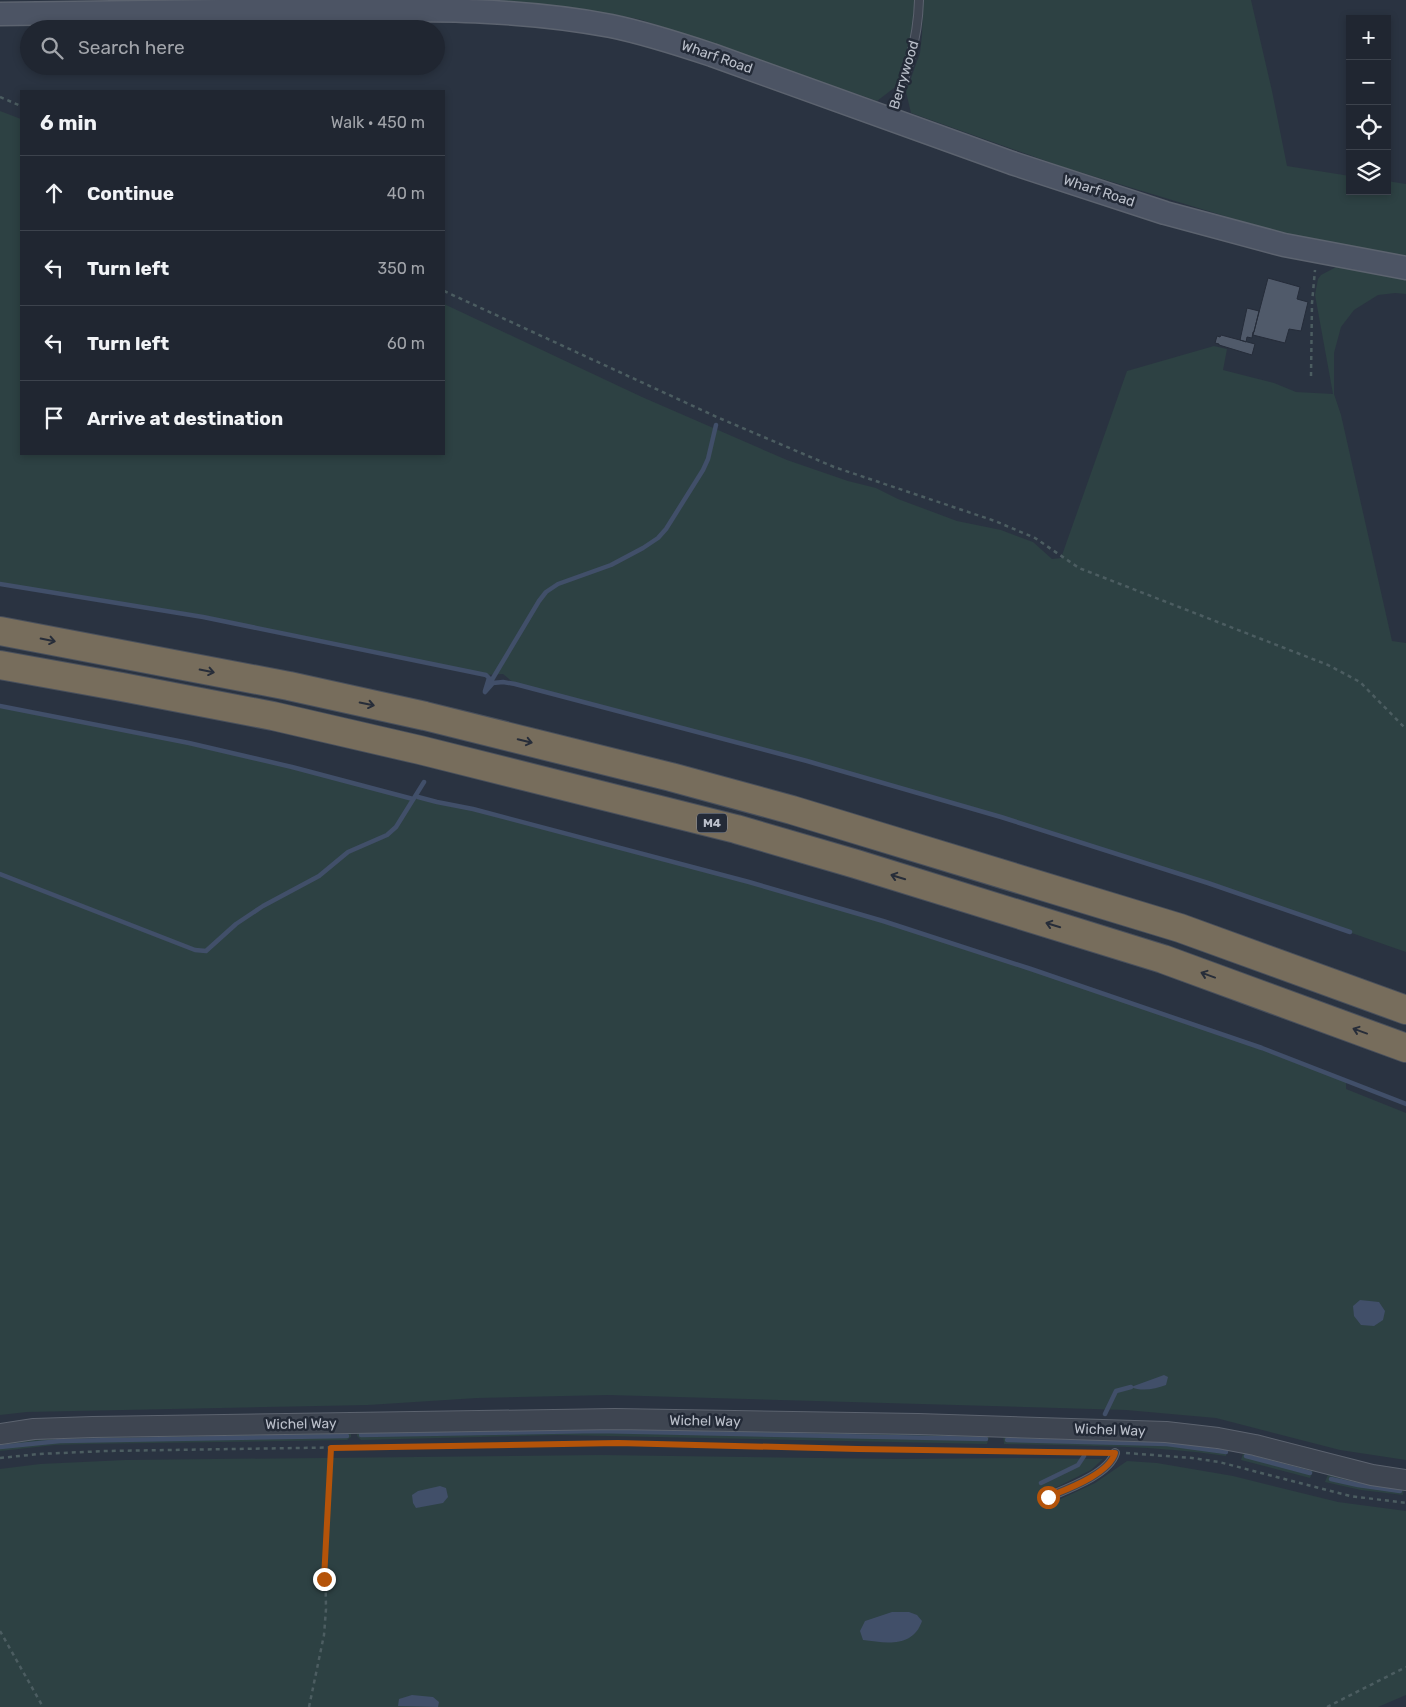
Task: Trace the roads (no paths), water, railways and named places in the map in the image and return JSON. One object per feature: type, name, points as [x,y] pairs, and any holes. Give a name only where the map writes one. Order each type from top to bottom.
[{"type":"highway","name":"M4","points":[[0,631],[289,686],[425,716],[690,782],[889,839],[1180,928],[1406,1010]]},
{"type":"highway","name":"M4","points":[[0,665],[273,716],[420,750],[736,829],[865,866],[1163,959],[1406,1048]]},
{"type":"main road","name":"Wharf Road","points":[[0,14],[322,10],[471,12],[534,15],[611,26],[666,40],[814,91],[1012,163],[1175,216],[1284,245],[1406,268]]},
{"type":"street","name":"Wichel Way","points":[[0,1434],[93,1427],[542,1419],[918,1424],[1082,1429],[1166,1432],[1218,1438],[1255,1445],[1372,1475],[1406,1480]]},
{"type":"lane","name":"Berrywood","points":[[890,120],[912,56],[916,39],[919,0]]},
{"type":"lane","points":[[1048,1497],[1087,1479],[1104,1468],[1110,1463],[1115,1453]]},
{"type":"water","points":[[1360,1300],[1379,1302],[1385,1311],[1383,1320],[1374,1326],[1361,1325],[1354,1316],[1353,1306]]},
{"type":"water","points":[[1164,1375],[1168,1377],[1166,1385],[1148,1389],[1131,1387]]},
{"type":"water","points":[[440,1486],[446,1488],[448,1497],[443,1503],[416,1508],[412,1495],[418,1491]]},
{"type":"water","points":[[892,1612],[909,1612],[917,1615],[922,1621],[918,1630],[912,1636],[898,1642],[863,1640],[860,1631],[865,1621]]},
{"type":"water","points":[[412,1695],[433,1697],[439,1702],[438,1707],[398,1706],[399,1699]]},
{"type":"waterway","points":[[490,683],[546,592],[558,584],[611,565],[643,548],[658,538],[666,529],[703,470],[708,459],[716,425]]},
{"type":"waterway","points":[[0,584],[203,617],[486,675],[489,678],[485,691]]},
{"type":"waterway","points":[[485,692],[493,683],[515,684],[807,761],[1001,817],[1208,883],[1350,932]]},
{"type":"waterway","points":[[0,706],[189,743],[292,767],[413,799]]},
{"type":"waterway","points":[[0,874],[195,950],[206,951],[236,924],[263,906],[319,876],[348,852],[387,835],[396,827],[424,782]]},
{"type":"waterway","points":[[418,797],[473,809],[749,882],[883,921],[1031,969],[1262,1048],[1406,1104]]},
{"type":"waterway","points":[[1105,1414],[1116,1391],[1131,1387]]},
{"type":"waterway","points":[[361,1435],[598,1431],[986,1439]]},
{"type":"waterway","points":[[0,1447],[60,1441],[347,1436]]},
{"type":"waterway","points":[[1007,1440],[1167,1444],[1226,1452]]},
{"type":"waterway","points":[[1041,1483],[1078,1465],[1084,1456]]},
{"type":"waterway","points":[[1246,1456],[1310,1473]]},
{"type":"waterway","points":[[1331,1479],[1400,1491]]}]
